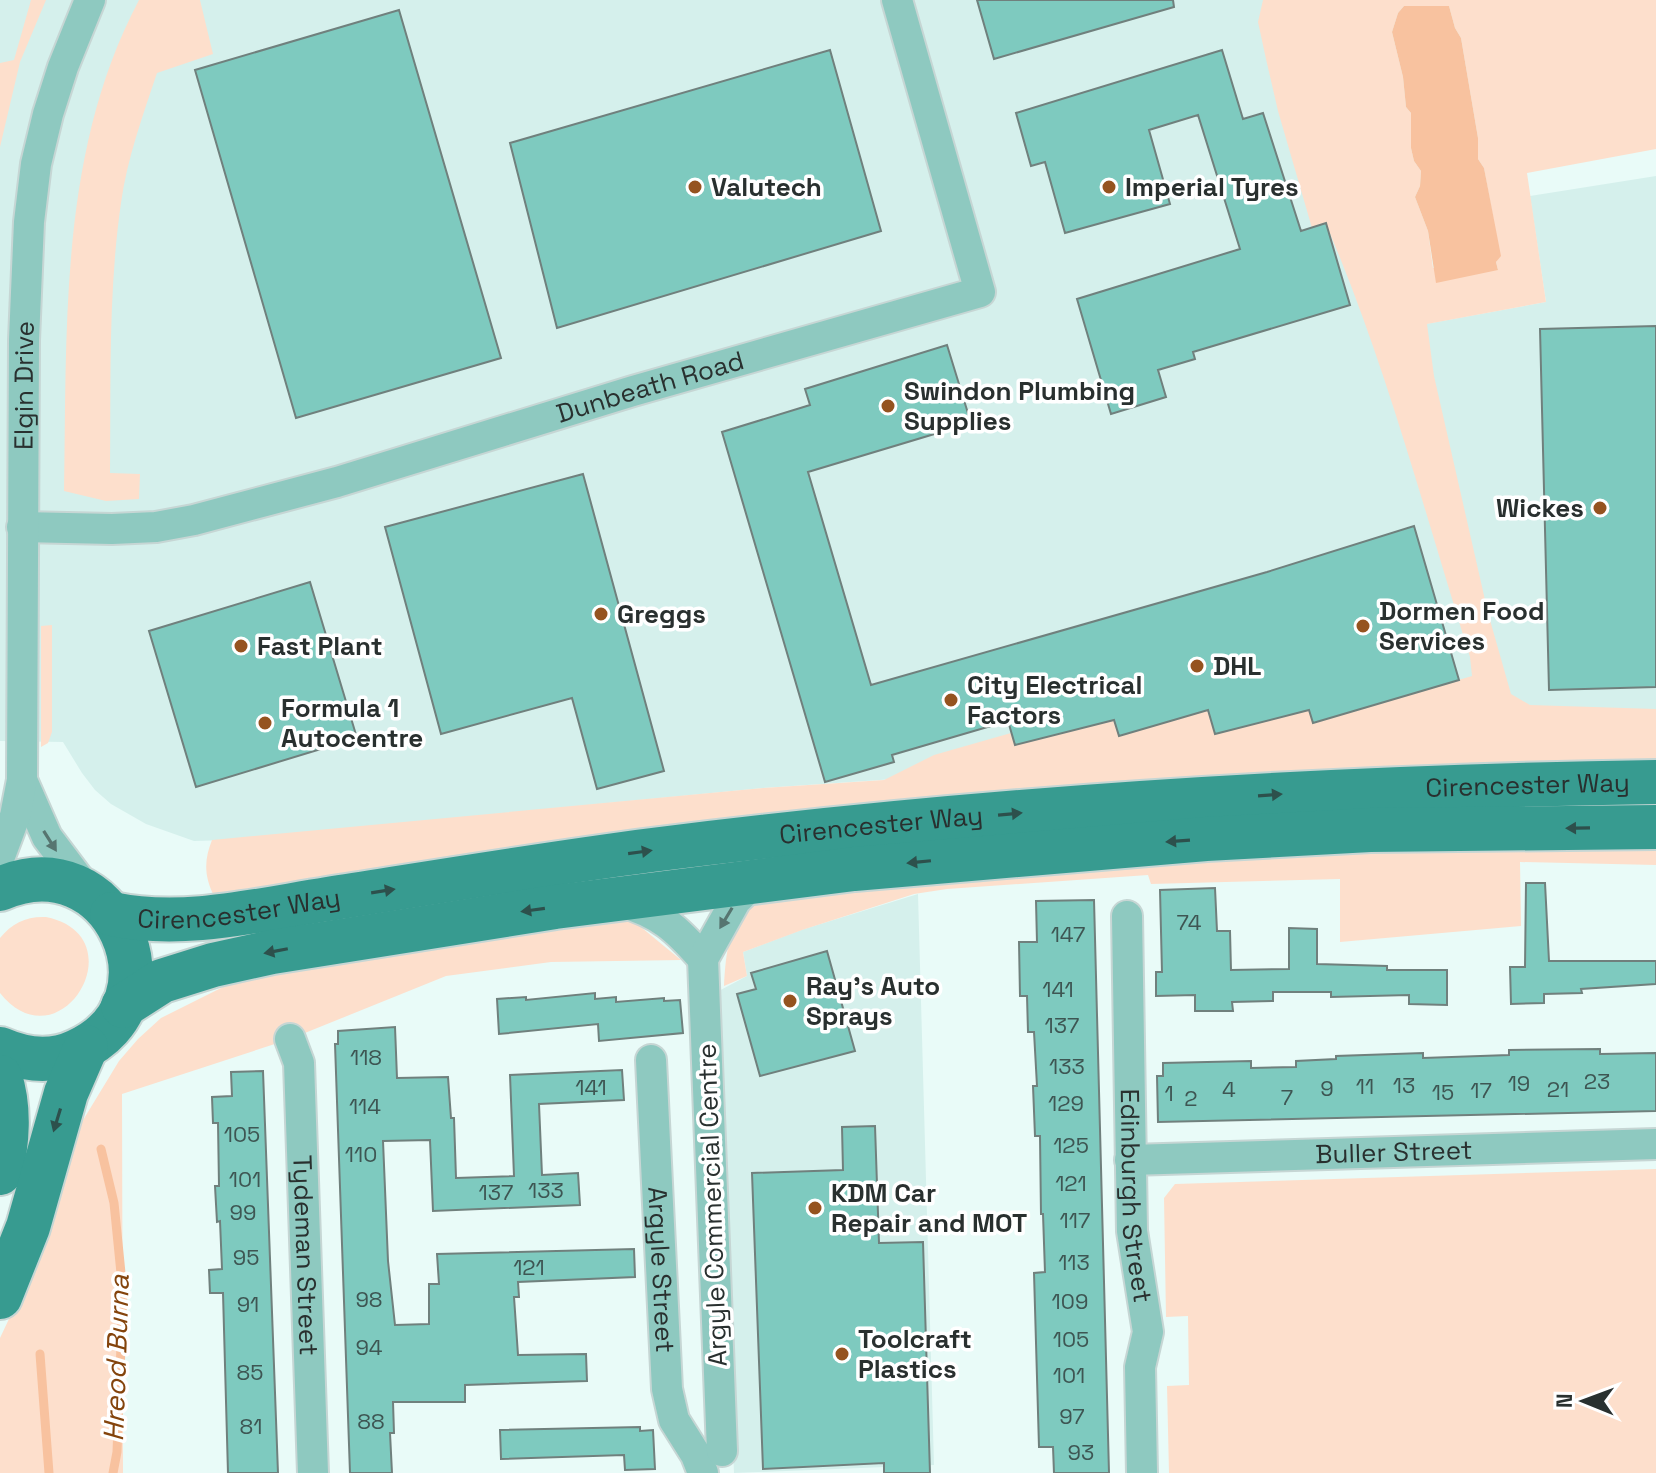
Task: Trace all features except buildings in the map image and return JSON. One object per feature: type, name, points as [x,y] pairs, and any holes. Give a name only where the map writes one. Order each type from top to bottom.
[{"type":"main road","name":"Cirencester Way","points":[[0,889],[30,880],[51,880],[71,884],[101,904],[135,919],[161,920],[234,914],[607,856],[903,822],[1337,791],[1656,782]]},
{"type":"main road","name":"Cirencester Way","points":[[123,1006],[162,981],[213,965],[272,952],[610,899],[756,881],[981,856],[1206,839],[1370,830],[1656,827]]},
{"type":"main road","points":[[0,1049],[20,1057],[59,1058],[86,1047],[109,1028],[123,1006],[131,980],[130,959],[127,941],[101,904]]},
{"type":"main road","points":[[0,1297],[28,1227],[66,1093],[86,1047]]},
{"type":"main road","points":[[0,1077],[7,1140],[0,1173]]},
{"type":"street","name":"Elgin Drive","points":[[0,856],[15,816],[22,780],[24,340],[29,222],[36,164],[48,114],[90,0]]},
{"type":"street","name":"Dunbeath Road","points":[[22,527],[112,529],[156,527],[194,520],[337,482],[633,391],[980,292],[897,0]]},
{"type":"street","name":"Elgin Drive","points":[[22,780],[47,837],[101,904]]},
{"type":"street","points":[[610,899],[639,907],[669,922],[703,959],[736,900],[756,881]]},
{"type":"street","name":"Edinburgh Street","points":[[1127,916],[1132,1231],[1148,1332],[1140,1367],[1142,1473]]},
{"type":"street","name":"Argyle Commercial Centre","points":[[703,959],[712,1462]]},
{"type":"street","name":"Tydeman Street","points":[[290,1039],[299,1063],[313,1473]]},
{"type":"street","name":"Argyle Street","points":[[651,1060],[667,1389],[674,1420],[696,1455],[712,1462]]},
{"type":"street","name":"Buller Street","points":[[1130,1160],[1656,1144]]},
{"type":"shaded area","points":[[0,0],[1283,0],[1376,333],[1546,302],[1530,196],[1656,176],[1656,727],[763,788],[228,840],[194,841],[146,824],[111,804],[95,790],[63,742],[0,741]]},
{"type":"shaded area","points":[[31,0],[46,0],[20,62],[0,147],[0,63],[14,60]]},
{"type":"shaded area","points":[[139,0],[200,0],[213,54],[157,73],[127,170],[114,270],[110,473],[140,474],[139,499],[106,501],[64,491],[68,303],[81,178],[94,117],[113,58]]},
{"type":"shaded area","points":[[1263,0],[1656,0],[1656,149],[1527,173],[1546,302],[1427,324],[1434,376],[1488,613],[1511,694],[1530,705],[1656,709],[1656,760],[1539,763],[214,896],[206,868],[212,840],[763,788],[884,780],[934,755],[1011,733],[1016,745],[1114,720],[1119,736],[1207,710],[1215,734],[1309,710],[1314,723],[1472,676],[1470,657],[1367,329],[1326,224],[1312,228],[1278,111],[1258,22]],"holes":[[[1404,6],[1449,6],[1461,38],[1478,138],[1478,159],[1484,168],[1500,256],[1496,262],[1498,270],[1433,268],[1428,231],[1415,197],[1421,171],[1414,161],[1411,148],[1411,113],[1406,107],[1403,77],[1392,32],[1398,13]]]},
{"type":"shaded area","points":[[1404,6],[1449,6],[1461,38],[1478,138],[1478,159],[1484,168],[1501,256],[1496,262],[1498,270],[1436,283],[1428,231],[1415,197],[1421,171],[1414,161],[1411,148],[1411,113],[1406,107],[1403,77],[1392,32],[1398,13]]},
{"type":"shaded area","points":[[52,625],[52,732],[48,743],[41,747],[41,626]]},
{"type":"shaded area","points":[[1656,847],[1656,865],[1520,862],[1521,926],[1340,942],[1340,879],[1151,884],[1148,875],[947,889],[914,894],[743,952],[747,976],[724,986],[731,936],[742,915],[762,899],[1019,873],[1348,851]]},
{"type":"shaded area","points":[[918,894],[934,1465],[734,1473],[715,993],[747,976],[743,952],[801,930]]},
{"type":"shaded area","points":[[46,917],[73,929],[86,947],[88,969],[80,990],[65,1007],[46,1015],[23,1012],[0,993],[0,938],[20,922]]},
{"type":"shaded area","points":[[630,918],[681,960],[551,962],[446,976],[290,1039],[122,1094],[123,1473],[0,1473],[0,1338],[50,1232],[77,1130],[119,1061],[161,1018],[233,982],[311,964]]},
{"type":"shaded area","points":[[1656,1169],[1656,1473],[1169,1473],[1167,1386],[1189,1385],[1188,1316],[1166,1317],[1164,1198],[1175,1184]]},
{"type":"waterway","name":"Hreod Burna","points":[[101,1149],[114,1203],[123,1293],[117,1452],[113,1473]]},
{"type":"waterway","name":"Hreod Burna","points":[[40,1354],[49,1473]]},
{"type":"place","name":"Valutech","points":[[695,187]]},
{"type":"place","name":"Imperial Tyres","points":[[1109,187]]},
{"type":"place","name":"Swindon Plumbing Supplies","points":[[888,406]]},
{"type":"place","name":"Wickes","points":[[1600,508]]},
{"type":"place","name":"Greggs","points":[[601,614]]},
{"type":"place","name":"Dormen Food Services","points":[[1363,626]]},
{"type":"place","name":"Fast Plant","points":[[241,646]]},
{"type":"place","name":"DHL","points":[[1197,666]]},
{"type":"place","name":"City Electrical Factors","points":[[951,700]]},
{"type":"place","name":"Formula 1 Autocentre","points":[[265,723]]},
{"type":"place","name":"Ray's Auto Sprays","points":[[790,1001]]},
{"type":"place","name":"KDM Car Repair and MOT","points":[[815,1208]]},
{"type":"place","name":"Toolcraft Plastics","points":[[842,1354]]}]
